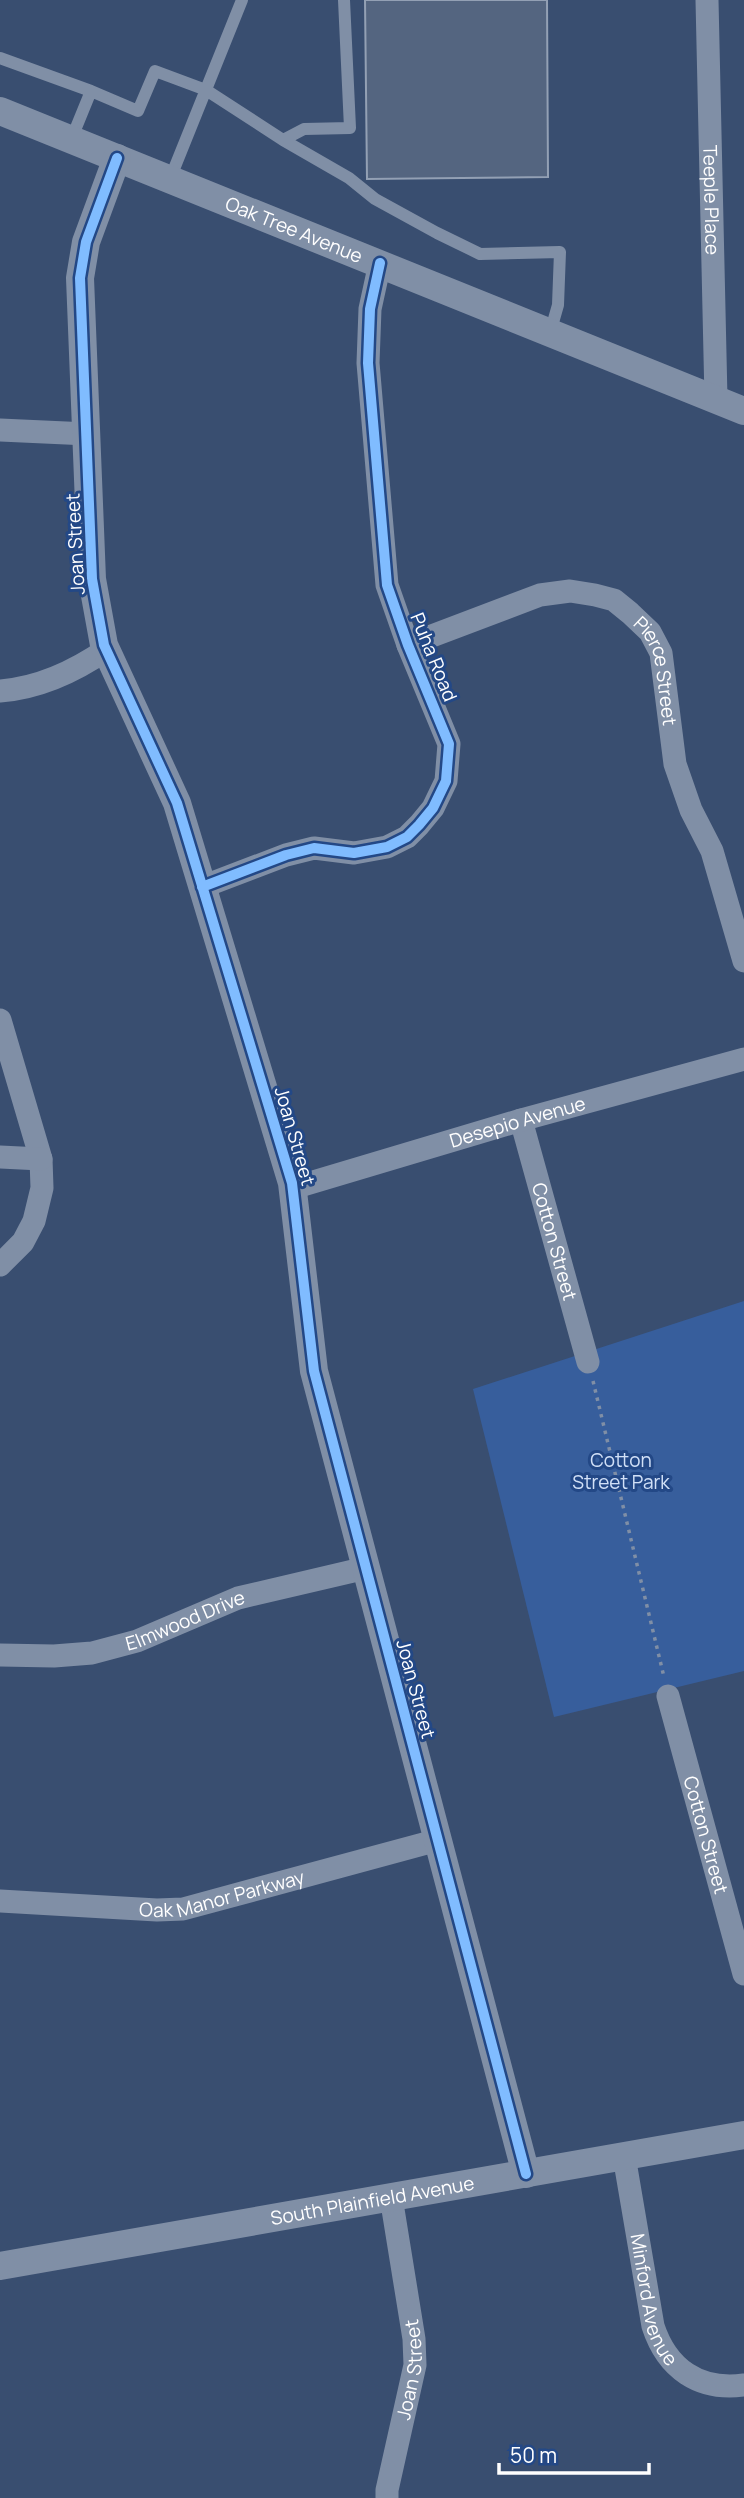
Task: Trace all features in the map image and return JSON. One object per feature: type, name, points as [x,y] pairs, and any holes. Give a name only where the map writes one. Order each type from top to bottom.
[{"type":"street","name":"Teeple Place","points":[[708,0],[716,399]]},
{"type":"street","name":"Oak Tree Avenue","points":[[0,111],[744,411]]},
{"type":"street","name":"Joan Street","points":[[117,158],[86,242],[80,278],[92,579],[107,649],[177,803],[293,1188],[314,1371],[526,2174]]},
{"type":"street","name":"Puha Road","points":[[202,887],[286,855],[314,848],[354,853],[387,847],[407,837],[419,825],[433,807],[446,780],[449,744],[408,645],[387,585],[368,363],[369,322],[380,263]]},
{"type":"street","points":[[0,430],[88,434]]},
{"type":"street","name":"Pierce Street","points":[[408,645],[540,595],[570,591],[595,595],[614,600],[630,612],[650,632],[661,653],[675,764],[691,810],[712,851],[744,961]]},
{"type":"street","points":[[0,691],[50,681],[107,649]]},
{"type":"street","points":[[0,1020],[41,1159],[42,1188],[34,1222],[23,1242],[0,1265]]},
{"type":"street","name":"Desepio Avenue","points":[[293,1188],[521,1120],[744,1059]]},
{"type":"street","name":"Cotton Street","points":[[521,1120],[588,1362]]},
{"type":"street","points":[[0,1157],[41,1159]]},
{"type":"street","name":"Elmwood Drive","points":[[0,1655],[54,1656],[93,1653],[137,1641],[238,1598],[366,1568]]},
{"type":"street","name":"Cotton Street","points":[[668,1696],[744,1974]]},
{"type":"street","name":"Oak Manor Parkway","points":[[0,1901],[157,1910],[183,1909],[438,1840]]},
{"type":"street","name":"South Plainfield Avenue","points":[[0,2266],[744,2135]]},
{"type":"street","name":"Minford Avenue","points":[[624,2156],[653,2326],[658,2341],[671,2361],[683,2372],[705,2383],[720,2386],[744,2385]]},
{"type":"street","name":"Joan Street","points":[[387,2498],[415,2365],[414,2339],[391,2197]]},
{"type":"lane","points":[[170,179],[242,0]]},
{"type":"lane","points":[[283,140],[304,129],[350,128],[344,0]]},
{"type":"lane","points":[[0,58],[138,111],[155,71],[206,90],[283,140],[349,178],[376,199],[480,254],[560,253],[558,305],[550,333]]},
{"type":"lane","points":[[71,140],[91,91]]},
{"type":"path","points":[[588,1362],[668,1696]]},
{"type":"green space","name":"Cotton Street Park","points":[[744,1301],[744,1671],[554,1717],[473,1389]]},
{"type":"building","points":[[365,0],[547,0],[548,177],[367,179]]},
{"type":"cycle path","points":[[117,158],[86,242],[80,278],[92,579],[104,645],[177,803],[292,1183],[314,1371],[526,2174]]},
{"type":"cycle path","points":[[202,887],[286,855],[314,848],[354,853],[387,847],[407,837],[419,825],[433,808],[446,781],[449,744],[408,645],[387,585],[368,363],[370,309],[380,263]]}]
